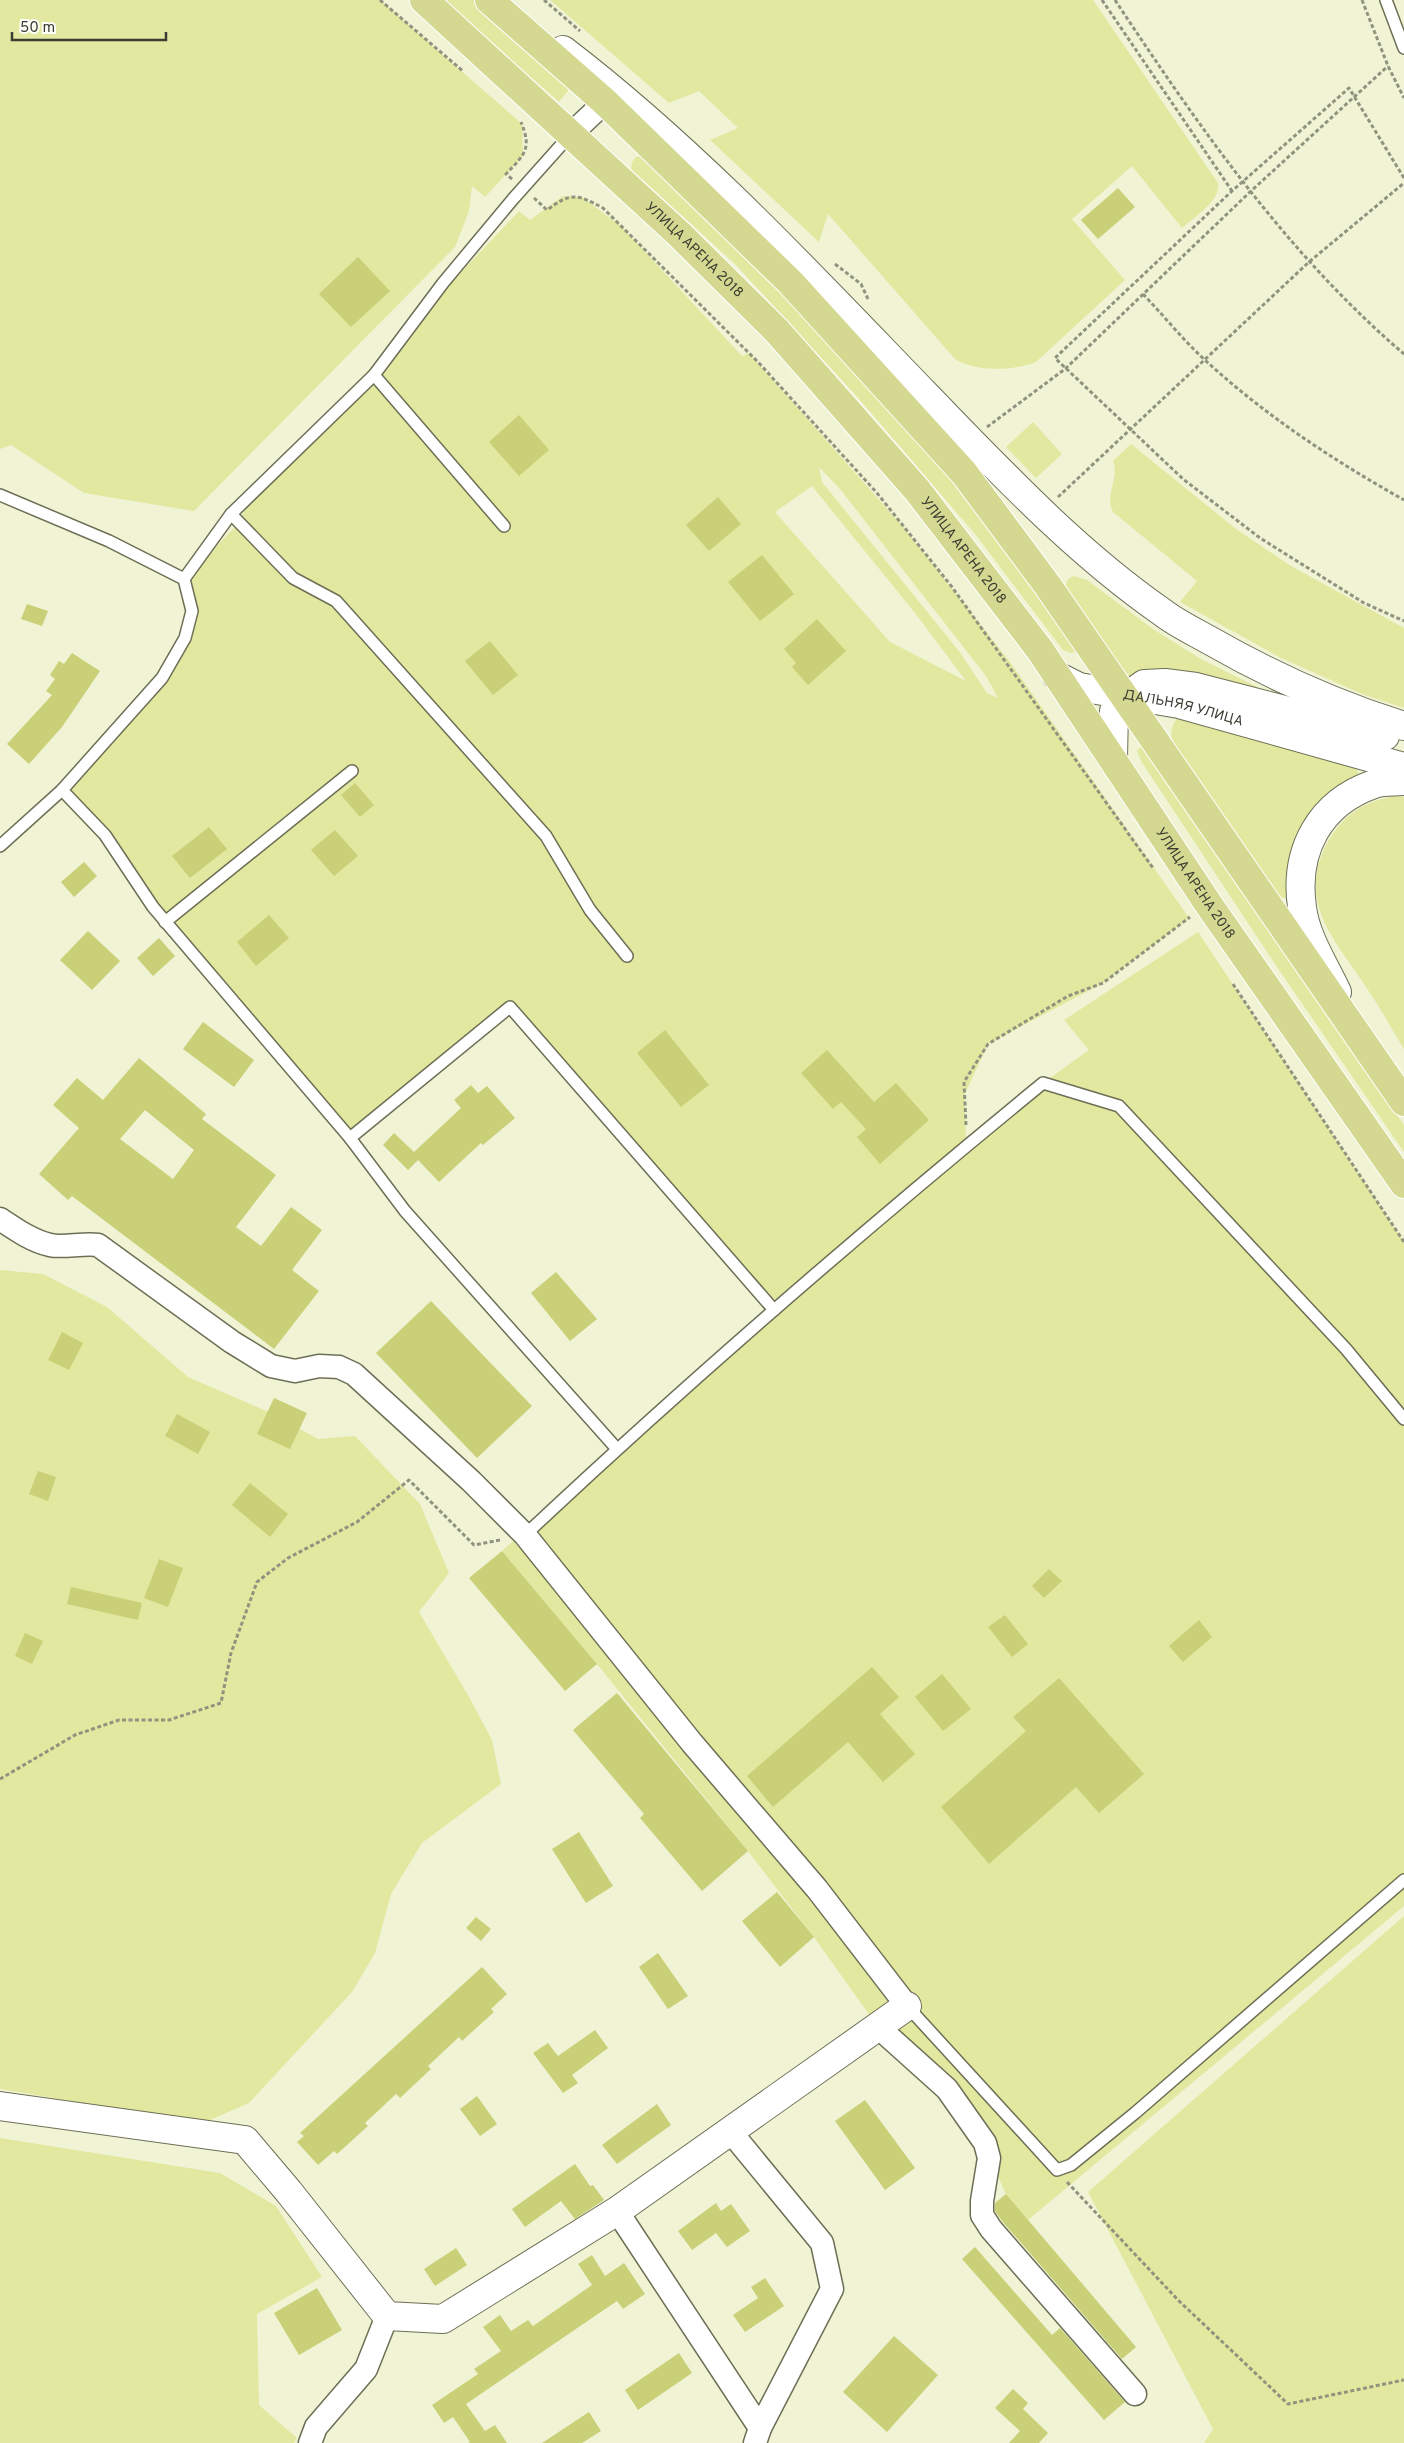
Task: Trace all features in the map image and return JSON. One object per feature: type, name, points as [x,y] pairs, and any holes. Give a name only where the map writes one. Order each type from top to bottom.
[{"type":"main road","name":"УЛИЦА АРЕНА 2018","points":[[424,0],[679,234],[796,352],[917,490],[1057,676],[1113,758],[1193,915],[1404,1184]]},
{"type":"main road","points":[[489,0],[605,102],[791,283],[964,473],[1048,586],[1126,696],[1404,1102]]},
{"type":"main road","points":[[499,0],[612,87],[729,195],[1051,521],[1108,572],[1164,614],[1241,657],[1284,679],[1378,718],[1404,726]]},
{"type":"main road","points":[[1057,676],[1079,687],[1126,696]]},
{"type":"main road","name":"ДАЛЬНЯЯ УЛИЦА","points":[[1126,696],[1144,684],[1165,683],[1196,687],[1404,740]]},
{"type":"main road","points":[[1113,758],[1112,729],[1114,711],[1126,696]]},
{"type":"main road","name":"ДАЛЬНЯЯ УЛИЦА","points":[[1126,696],[1179,704],[1404,768]]},
{"type":"main road","points":[[1354,1027],[1310,935],[1302,909],[1301,877],[1315,829],[1327,811],[1351,794],[1376,784],[1404,781]]},
{"type":"main road","points":[[0,2106],[245,2140],[289,2192],[387,2316],[443,2319],[617,2211],[907,2006]]},
{"type":"street","points":[[571,134],[605,102]]},
{"type":"street","points":[[0,1219],[25,1235],[51,1246],[83,1243],[98,1245],[232,1342],[271,1366],[295,1371],[319,1366],[339,1367],[354,1374],[471,1481],[525,1535],[692,1743],[817,1889],[907,2006]]},
{"type":"street","points":[[878,2027],[947,2089],[985,2143],[989,2158],[982,2201],[982,2215],[991,2229],[1135,2394]]},
{"type":"street","points":[[730,2131],[822,2243],[832,2289],[758,2435]]},
{"type":"street","points":[[617,2211],[758,2435]]},
{"type":"street","points":[[310,2443],[316,2426],[366,2369],[387,2316]]},
{"type":"lane","points":[[1386,0],[1404,48]]},
{"type":"lane","points":[[184,579],[231,514],[374,376],[443,283],[513,199],[571,134]]},
{"type":"lane","points":[[374,376],[504,526]]},
{"type":"lane","points":[[0,495],[109,540],[184,579],[192,611],[185,638],[162,678],[62,790],[0,846]]},
{"type":"lane","points":[[231,514],[293,578],[336,601],[546,836],[590,910],[628,956]]},
{"type":"lane","points":[[165,922],[352,771]]},
{"type":"lane","points":[[62,790],[104,836],[165,922],[350,1138],[405,1210],[617,1449]]},
{"type":"lane","points":[[350,1138],[510,1007],[774,1310]]},
{"type":"lane","points":[[525,1535],[617,1449],[774,1310],[966,1146],[1043,1083],[1119,1106],[1346,1349],[1404,1419]]},
{"type":"lane","points":[[907,2006],[1057,2170],[1071,2165],[1135,2113],[1404,1880]]},
{"type":"path","points":[[380,0],[468,76]]},
{"type":"path","points":[[1102,0],[1232,192]]},
{"type":"path","points":[[1115,0],[1242,182],[1309,262],[1404,354]]},
{"type":"path","points":[[1362,0],[1388,66],[1404,98]]},
{"type":"path","points":[[982,431],[1065,369],[1388,66]]},
{"type":"path","points":[[1404,178],[1348,88],[1242,182],[1055,358],[1183,480],[1260,538],[1364,602],[1404,621]]},
{"type":"path","points":[[506,174],[523,156],[528,138],[520,120]]},
{"type":"path","points":[[1052,502],[1309,262],[1404,183]]},
{"type":"path","points":[[547,210],[560,199],[582,197],[603,208],[759,363],[877,493],[952,587],[1154,870]]},
{"type":"path","points":[[861,284],[869,300]]},
{"type":"path","points":[[1143,294],[1205,360],[1277,421],[1347,468],[1404,500]]},
{"type":"path","points":[[966,1146],[964,1082],[988,1044],[1068,996],[1103,983],[1193,915]]},
{"type":"path","points":[[1231,982],[1404,1242]]},
{"type":"path","points":[[0,1778],[75,1735],[119,1720],[169,1720],[221,1703],[231,1653],[257,1582],[288,1558],[357,1522],[409,1480],[474,1545],[525,1535]]},
{"type":"path","points":[[1057,2170],[1178,2300],[1288,2404],[1404,2380]]},
{"type":"green space","points":[[0,0],[380,0],[522,124],[523,156],[485,197],[472,186],[469,211],[455,247],[194,511],[84,493],[11,445],[0,449]]},
{"type":"green space","points":[[444,0],[474,0],[572,86],[559,102]]},
{"type":"green space","points":[[550,0],[1093,0],[1218,183],[1216,196],[1206,208],[1182,228],[1132,166],[1072,219],[1125,280],[1036,362],[1017,367],[995,369],[973,366],[955,359],[828,214],[819,242],[710,140],[738,128],[699,91],[669,103]]},
{"type":"green space","points":[[641,156],[796,304],[932,453],[1077,645],[1076,652],[1071,653],[1063,650],[975,534],[860,400],[736,265],[631,169],[632,162],[636,157]]},
{"type":"green space","points":[[563,196],[582,197],[622,227],[742,356],[749,353],[904,528],[1010,662],[1189,918],[1103,983],[988,1044],[965,1094],[966,1146],[1043,1083],[1089,1050],[1064,1020],[1198,932],[1404,1242],[1404,1906],[1028,2220],[1006,2194],[978,2132],[878,2027],[816,1940],[748,1851],[597,1664],[502,1551],[774,1311],[510,1007],[350,1138],[165,922],[62,790],[185,638],[184,579],[239,523],[251,495],[519,211],[530,220]],"holes":[[[819,467],[840,489],[986,676],[998,698],[987,693],[959,651],[822,482]],[[812,486],[915,613],[966,681],[890,642],[775,512]]]},
{"type":"green space","points":[[1033,422],[1062,454],[1036,478],[1006,447]]},
{"type":"green space","points":[[1131,444],[1236,529],[1291,566],[1404,628],[1404,708],[1362,694],[1281,658],[1180,602],[1197,581],[1113,512],[1111,506],[1110,499],[1115,474],[1113,461]]},
{"type":"green space","points":[[1074,576],[1087,580],[1153,629],[1201,659],[1267,692],[1131,677],[1124,672],[1067,593],[1066,583]]},
{"type":"green space","points":[[1181,715],[1356,762],[1359,779],[1287,898],[1278,898],[1174,744],[1172,728],[1175,721]]},
{"type":"green space","points":[[1142,745],[1159,758],[1404,1125],[1404,1152],[1277,967],[1141,761],[1137,751]]},
{"type":"green space","points":[[1396,796],[1404,797],[1404,1049],[1376,1002],[1331,936],[1317,900],[1316,882],[1319,862],[1329,840],[1342,822],[1366,805]]},
{"type":"green space","points":[[0,1270],[43,1274],[107,1307],[188,1377],[271,1413],[318,1439],[355,1436],[420,1504],[449,1573],[419,1612],[492,1740],[501,1784],[422,1843],[391,1894],[375,1953],[352,1992],[249,2103],[203,2123],[0,2089]]},
{"type":"green space","points":[[1404,1916],[1404,2443],[1204,2443],[1213,2429],[1088,2192]]},
{"type":"green space","points":[[0,2138],[220,2173],[276,2206],[322,2277],[257,2314],[259,2405],[297,2438],[294,2443],[0,2443]]},
{"type":"building","points":[[1118,188],[1135,207],[1098,239],[1081,220]]},
{"type":"building","points":[[358,257],[390,291],[351,327],[319,294]]},
{"type":"building","points":[[519,415],[549,450],[519,476],[489,442]]},
{"type":"building","points":[[718,497],[741,524],[709,551],[686,525]]},
{"type":"building","points":[[762,555],[794,594],[760,621],[728,582]]},
{"type":"building","points":[[27,604],[48,611],[42,626],[21,619]]},
{"type":"building","points":[[817,619],[846,651],[808,685],[792,667],[796,663],[784,649]]},
{"type":"building","points":[[490,641],[518,675],[493,695],[465,661]]},
{"type":"building","points":[[72,653],[100,671],[62,727],[29,764],[7,744],[52,695],[46,691],[55,679],[50,675],[59,661],[64,664]]},
{"type":"building","points":[[355,783],[374,805],[360,817],[341,795]]},
{"type":"building","points":[[209,827],[227,849],[190,878],[172,856]]},
{"type":"building","points":[[335,830],[358,856],[334,876],[311,850]]},
{"type":"building","points":[[84,862],[97,876],[74,897],[61,882]]},
{"type":"building","points":[[269,915],[289,938],[256,966],[237,942]]},
{"type":"building","points":[[88,931],[120,961],[92,990],[60,960]]},
{"type":"building","points":[[159,938],[175,956],[153,976],[137,958]]},
{"type":"building","points":[[203,1022],[254,1060],[234,1087],[183,1049]]},
{"type":"building","points":[[665,1030],[709,1085],[681,1107],[637,1053]]},
{"type":"building","points":[[827,1050],[874,1102],[896,1083],[929,1120],[880,1164],[857,1137],[866,1129],[841,1102],[833,1109],[801,1073]]},
{"type":"building","points":[[139,1058],[206,1114],[202,1119],[276,1175],[236,1227],[261,1246],[291,1207],[322,1230],[292,1270],[319,1291],[274,1349],[72,1196],[68,1200],[39,1174],[79,1128],[53,1105],[77,1078],[103,1100]],"holes":[[[145,1110],[194,1150],[173,1179],[120,1139]]]},
{"type":"building","points":[[471,1085],[478,1093],[487,1086],[515,1118],[483,1145],[481,1143],[439,1182],[418,1160],[408,1170],[383,1145],[394,1133],[414,1152],[461,1108],[454,1100]]},
{"type":"building","points":[[556,1272],[597,1319],[570,1341],[531,1293]]},
{"type":"building","points":[[431,1301],[532,1406],[477,1458],[376,1353]]},
{"type":"building","points":[[62,1332],[83,1343],[69,1370],[48,1360]]},
{"type":"building","points":[[274,1398],[307,1413],[290,1449],[257,1434]]},
{"type":"building","points":[[177,1414],[210,1432],[198,1454],[165,1436]]},
{"type":"building","points":[[38,1471],[56,1477],[48,1501],[29,1494]]},
{"type":"building","points":[[250,1483],[288,1514],[270,1537],[232,1505]]},
{"type":"building","points":[[502,1551],[597,1664],[565,1691],[469,1578]]},
{"type":"building","points":[[159,1559],[183,1568],[168,1607],[144,1598]]},
{"type":"building","points":[[1049,1569],[1062,1581],[1044,1598],[1032,1586]]},
{"type":"building","points":[[71,1587],[142,1603],[138,1620],[67,1604]]},
{"type":"building","points":[[1005,1615],[1028,1644],[1012,1657],[988,1627]]},
{"type":"building","points":[[1199,1620],[1212,1637],[1183,1662],[1169,1646]]},
{"type":"building","points":[[25,1633],[43,1641],[32,1664],[15,1656]]},
{"type":"building","points":[[872,1667],[899,1697],[880,1714],[915,1754],[883,1782],[848,1742],[773,1807],[747,1776]]},
{"type":"building","points":[[942,1674],[971,1709],[943,1731],[915,1697]]},
{"type":"building","points":[[1059,1678],[1144,1774],[1099,1813],[1076,1787],[989,1864],[941,1807],[1026,1731],[1013,1717]]},
{"type":"building","points":[[617,1693],[748,1851],[702,1891],[640,1818],[644,1814],[573,1730]]},
{"type":"building","points":[[579,1832],[613,1886],[586,1903],[552,1849]]},
{"type":"building","points":[[777,1892],[814,1937],[780,1967],[742,1921]]},
{"type":"building","points":[[476,1917],[491,1929],[481,1941],[466,1928]]},
{"type":"building","points":[[658,1953],[688,1996],[668,2009],[639,1967]]},
{"type":"building","points":[[482,1967],[507,1994],[491,2009],[494,2012],[462,2041],[459,2037],[428,2066],[431,2069],[400,2098],[396,2094],[365,2123],[368,2126],[337,2154],[334,2151],[318,2165],[297,2142],[304,2136],[300,2133]]},
{"type":"building","points":[[595,2030],[608,2048],[572,2075],[578,2083],[563,2093],[533,2053],[548,2043],[558,2056]]},
{"type":"building","points":[[477,2096],[497,2124],[480,2136],[460,2109]]},
{"type":"building","points":[[865,2100],[915,2168],[885,2190],[835,2121]]},
{"type":"building","points":[[657,2104],[671,2125],[617,2164],[602,2145]]},
{"type":"building","points":[[575,2164],[590,2186],[593,2185],[604,2200],[575,2219],[561,2201],[525,2227],[512,2209]]},
{"type":"building","points":[[1006,2194],[1136,2347],[1122,2359],[1002,2221],[995,2211],[995,2203]]},
{"type":"building","points":[[716,2203],[721,2211],[731,2204],[750,2231],[727,2247],[716,2233],[692,2250],[678,2231]]},
{"type":"building","points":[[975,2247],[1052,2335],[1060,2328],[1125,2402],[1104,2420],[962,2259]]},
{"type":"building","points":[[456,2248],[467,2265],[435,2286],[424,2269]]},
{"type":"building","points":[[592,2255],[605,2276],[624,2263],[645,2294],[623,2309],[617,2301],[466,2404],[485,2431],[495,2425],[507,2443],[468,2443],[470,2442],[453,2417],[444,2423],[432,2405],[478,2374],[474,2369],[501,2351],[483,2327],[500,2315],[511,2331],[528,2320],[533,2326],[592,2285],[578,2264]]},
{"type":"building","points":[[765,2278],[784,2306],[745,2332],[733,2315],[758,2298],[751,2287]]},
{"type":"building","points":[[317,2288],[342,2330],[299,2355],[274,2313]]},
{"type":"building","points":[[894,2336],[938,2375],[887,2432],[843,2392]]},
{"type":"building","points":[[679,2353],[692,2373],[638,2410],[625,2390]]},
{"type":"building","points":[[1013,2389],[1028,2403],[1023,2409],[1048,2433],[1039,2443],[1009,2443],[1020,2431],[995,2408]]},
{"type":"building","points":[[589,2412],[601,2431],[582,2443],[542,2443]]}]
